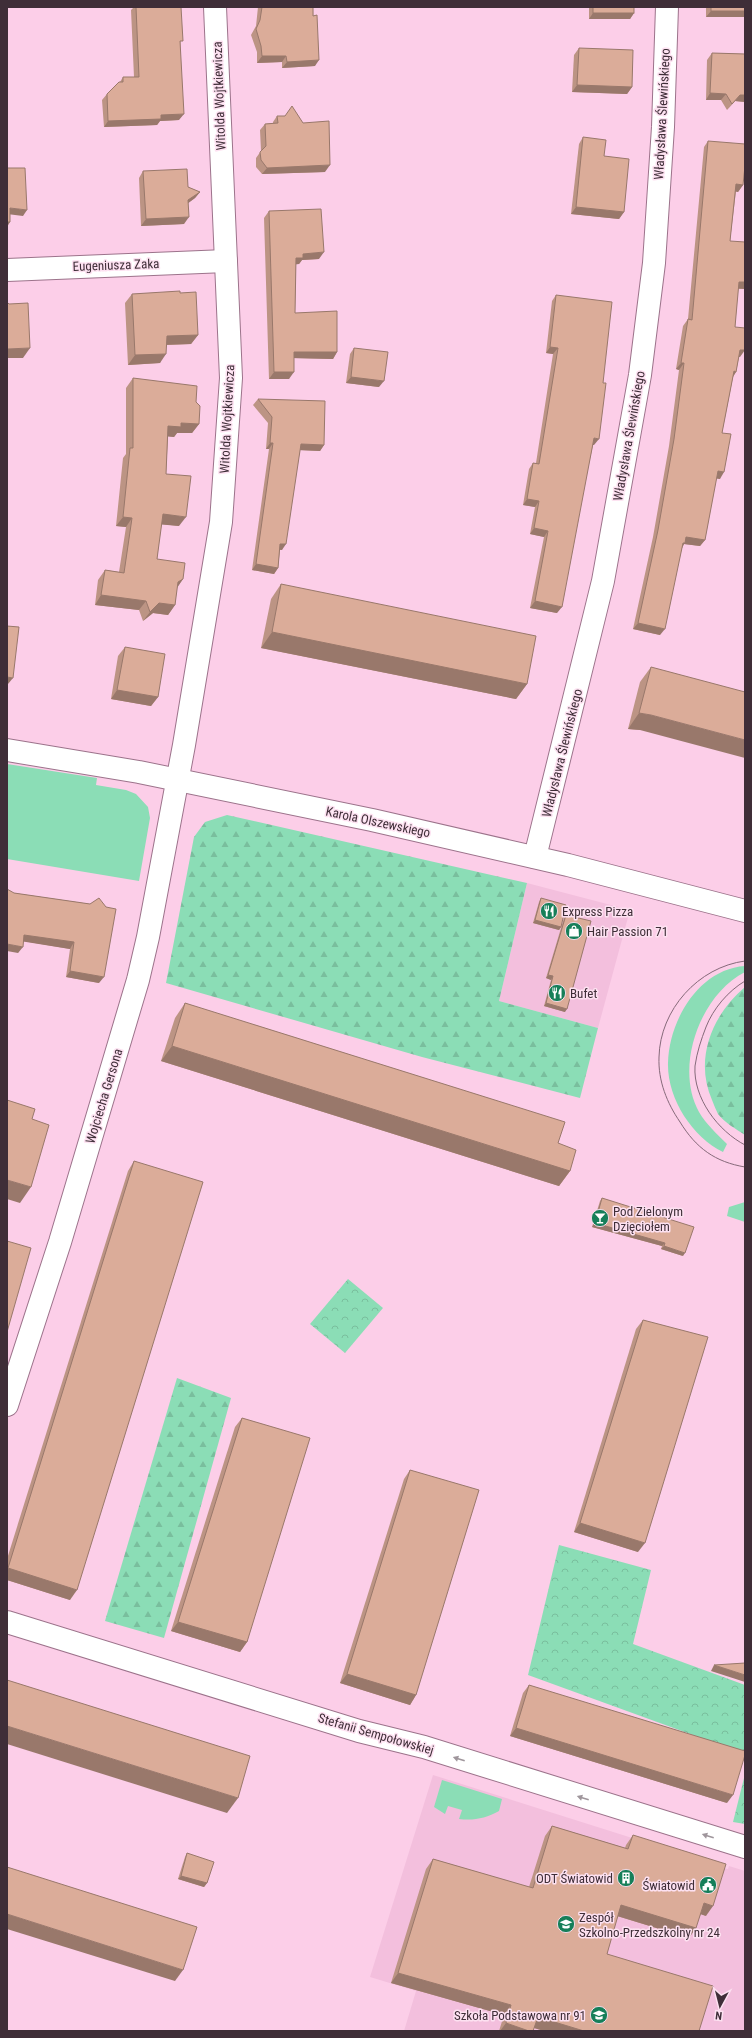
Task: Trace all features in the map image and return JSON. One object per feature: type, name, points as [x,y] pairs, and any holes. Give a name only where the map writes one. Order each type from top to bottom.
[{"type":"street","name":"Witolda Wojtkiewicza","points":[[178,780],[221,522],[231,378],[215,7]]},
{"type":"street","name":"Władysława Ślewińskiego","points":[[535,857],[603,581],[640,375],[654,262],[663,127],[667,7]]},
{"type":"street","name":"Eugeniusza Zaka","points":[[7,270],[226,261]]},
{"type":"street","name":"Karola Olszewskiego","points":[[7,750],[57,757],[178,780],[372,820],[535,857],[745,911]]},
{"type":"street","name":"Wojciecha Gersona","points":[[7,1405],[60,1242],[138,980],[148,937],[178,780]]},
{"type":"street","name":"Stefanii Sempołowskiej","points":[[7,1622],[359,1731],[424,1747],[745,1847]]},
{"type":"shaded area","points":[[527,883],[630,910],[598,1028],[499,1001]]},
{"type":"shaded area","name":"Zespół Szkolno-Przedszkolny nr 24","points":[[433,1775],[667,1849],[715,1866],[728,1869],[729,1866],[745,1871],[745,2031],[404,2031],[416,1991],[370,1977]]},
{"type":"green space","points":[[7,764],[97,778],[96,785],[126,790],[136,794],[148,807],[150,818],[139,881],[7,859]]},
{"type":"green space","points":[[227,815],[527,883],[499,1001],[598,1028],[580,1098],[422,1057],[166,983],[194,837],[205,822]]},
{"type":"green space","points":[[745,966],[745,972],[729,983],[715,997],[704,1015],[696,1034],[691,1054],[689,1074],[692,1094],[699,1112],[712,1129],[727,1144],[723,1152],[701,1137],[684,1115],[672,1090],[668,1063],[674,1030],[681,1014],[690,1000],[701,987],[714,976],[729,969]]},
{"type":"green space","points":[[745,987],[745,1135],[727,1123],[718,1114],[707,1085],[705,1069],[709,1039],[715,1024],[733,998]]},
{"type":"green space","points":[[745,1202],[745,1222],[727,1216],[729,1207]]},
{"type":"green space","points":[[348,1279],[383,1308],[345,1353],[310,1324]]},
{"type":"green space","points":[[177,1378],[231,1398],[164,1638],[105,1621]]},
{"type":"green space","points":[[559,1545],[651,1570],[633,1644],[745,1685],[745,1754],[528,1675]]},
{"type":"green space","points":[[745,1774],[745,1824],[733,1822]]},
{"type":"green space","points":[[442,1780],[502,1799],[499,1811],[470,1820],[459,1819],[462,1810],[448,1806],[445,1814],[434,1807]]},
{"type":"building","points":[[136,7],[181,7],[183,41],[180,41],[184,114],[161,115],[161,119],[108,121],[107,94],[119,82],[123,82],[123,77],[139,77]]},
{"type":"building","points":[[262,7],[313,7],[313,16],[317,15],[319,60],[287,62],[286,56],[262,56],[256,29],[260,20]]},
{"type":"building","points":[[593,7],[634,7],[634,13],[593,13]]},
{"type":"building","points":[[711,7],[745,7],[745,11],[711,11]]},
{"type":"building","points":[[579,48],[633,50],[632,87],[577,85]]},
{"type":"building","points":[[712,53],[745,54],[745,95],[740,95],[732,104],[726,94],[710,93]]},
{"type":"building","points":[[292,106],[303,123],[329,121],[330,165],[267,168],[261,160],[260,152],[266,146],[265,124],[278,123],[277,116],[285,116]]},
{"type":"building","points":[[583,137],[606,140],[604,156],[629,159],[624,212],[576,207]]},
{"type":"building","points":[[708,141],[745,144],[743,185],[736,184],[730,241],[745,242],[745,282],[739,282],[735,327],[745,328],[745,350],[740,350],[736,372],[734,371],[722,433],[731,434],[724,472],[718,471],[705,540],[686,537],[685,543],[683,543],[665,629],[638,623],[658,530],[674,439],[684,363],[681,363],[688,319],[692,320]]},
{"type":"building","points":[[7,168],[25,168],[27,210],[10,208],[10,222],[7,222]]},
{"type":"building","points":[[187,169],[188,187],[200,192],[188,200],[189,217],[146,219],[143,171]]},
{"type":"building","points":[[321,209],[324,252],[303,254],[303,258],[296,258],[295,313],[337,311],[337,352],[294,352],[294,372],[274,372],[269,211]]},
{"type":"building","points":[[180,291],[180,293],[196,292],[198,335],[167,336],[166,354],[135,355],[132,294]]},
{"type":"building","points":[[556,295],[612,302],[603,383],[606,383],[599,439],[594,438],[562,607],[535,601],[548,531],[534,528],[539,501],[527,499],[533,463],[539,464],[558,348],[550,347]]},
{"type":"building","points":[[7,302],[9,304],[28,303],[30,348],[7,349]]},
{"type":"building","points":[[354,348],[388,352],[384,381],[351,377]]},
{"type":"building","points":[[133,378],[197,386],[196,402],[200,406],[199,424],[181,423],[181,427],[168,426],[166,474],[191,476],[186,517],[163,514],[157,559],[185,563],[183,579],[178,582],[175,605],[159,603],[150,612],[146,601],[101,595],[105,570],[124,573],[132,518],[123,517],[130,448],[133,448]]},
{"type":"building","points":[[258,399],[325,401],[324,445],[301,444],[286,544],[280,544],[278,568],[256,564],[273,443],[270,443],[272,417]]},
{"type":"building","points":[[281,584],[536,636],[527,684],[272,632]]},
{"type":"building","points":[[7,626],[19,627],[13,678],[7,677]]},
{"type":"building","points":[[125,647],[165,654],[158,697],[117,690]]},
{"type":"building","points":[[651,667],[745,692],[745,740],[639,713]]},
{"type":"building","points":[[7,889],[14,893],[90,904],[99,898],[106,907],[116,909],[104,977],[70,971],[74,942],[24,935],[23,947],[7,944]]},
{"type":"building","points":[[541,898],[566,905],[561,927],[535,920]]},
{"type":"building","points":[[566,915],[591,921],[567,1009],[546,1003],[553,976],[548,975]]},
{"type":"building","points":[[185,1003],[565,1122],[558,1143],[576,1150],[570,1171],[172,1046]]},
{"type":"building","points":[[7,1100],[35,1109],[32,1119],[49,1125],[31,1187],[7,1180]]},
{"type":"building","points":[[134,1161],[203,1182],[77,1590],[8,1568]]},
{"type":"building","points":[[602,1198],[694,1227],[685,1253],[664,1246],[665,1243],[595,1223]]},
{"type":"building","points":[[7,1241],[31,1248],[7,1332]]},
{"type":"building","points":[[643,1320],[708,1337],[645,1543],[580,1523]]},
{"type":"building","points":[[242,1418],[310,1438],[247,1642],[178,1622]]},
{"type":"building","points":[[410,1470],[479,1490],[416,1695],[347,1674]]},
{"type":"building","points":[[745,1663],[745,1675],[714,1665]]},
{"type":"building","points":[[7,1680],[250,1756],[238,1798],[7,1726]]},
{"type":"building","points":[[529,1685],[745,1751],[733,1795],[516,1728]]},
{"type":"building","points":[[552,1826],[628,1849],[633,1835],[726,1864],[713,1906],[704,1903],[696,1928],[621,1905],[607,1954],[713,1986],[699,2031],[584,2031],[538,2017],[533,2031],[529,2031],[506,2023],[511,2005],[398,1973],[433,1859],[533,1888]]},
{"type":"building","points":[[187,1853],[214,1862],[207,1883],[181,1876]]},
{"type":"building","points":[[7,1867],[197,1927],[183,1970],[7,1914]]},
{"type":"tram line","points":[[745,961],[728,965],[712,972],[697,982],[685,994],[674,1008],[666,1023],[661,1040],[659,1057],[660,1075],[664,1091],[675,1115],[686,1131],[700,1146],[715,1157],[724,1162],[745,1167]]},
{"type":"tram line","points":[[745,981],[727,995],[709,1020],[701,1041],[695,1066],[695,1078],[698,1090],[709,1112],[726,1131],[745,1145]]},
{"type":"place","name":"Express Pizza","points":[[549,911]]},
{"type":"place","name":"Hair Passion 71","points":[[574,931]]},
{"type":"place","name":"Bufet","points":[[557,993]]},
{"type":"place","name":"Pod Zielonym Dzięciołem","points":[[600,1218]]},
{"type":"place","name":"ODT Światowid","points":[[626,1878]]},
{"type":"place","name":"Światowid","points":[[708,1885]]},
{"type":"place","name":"Zespół Szkolno-Przedszkolny nr 24","points":[[566,1924]]},
{"type":"place","name":"Szkoła Podstawowa nr 91","points":[[599,2015]]}]
